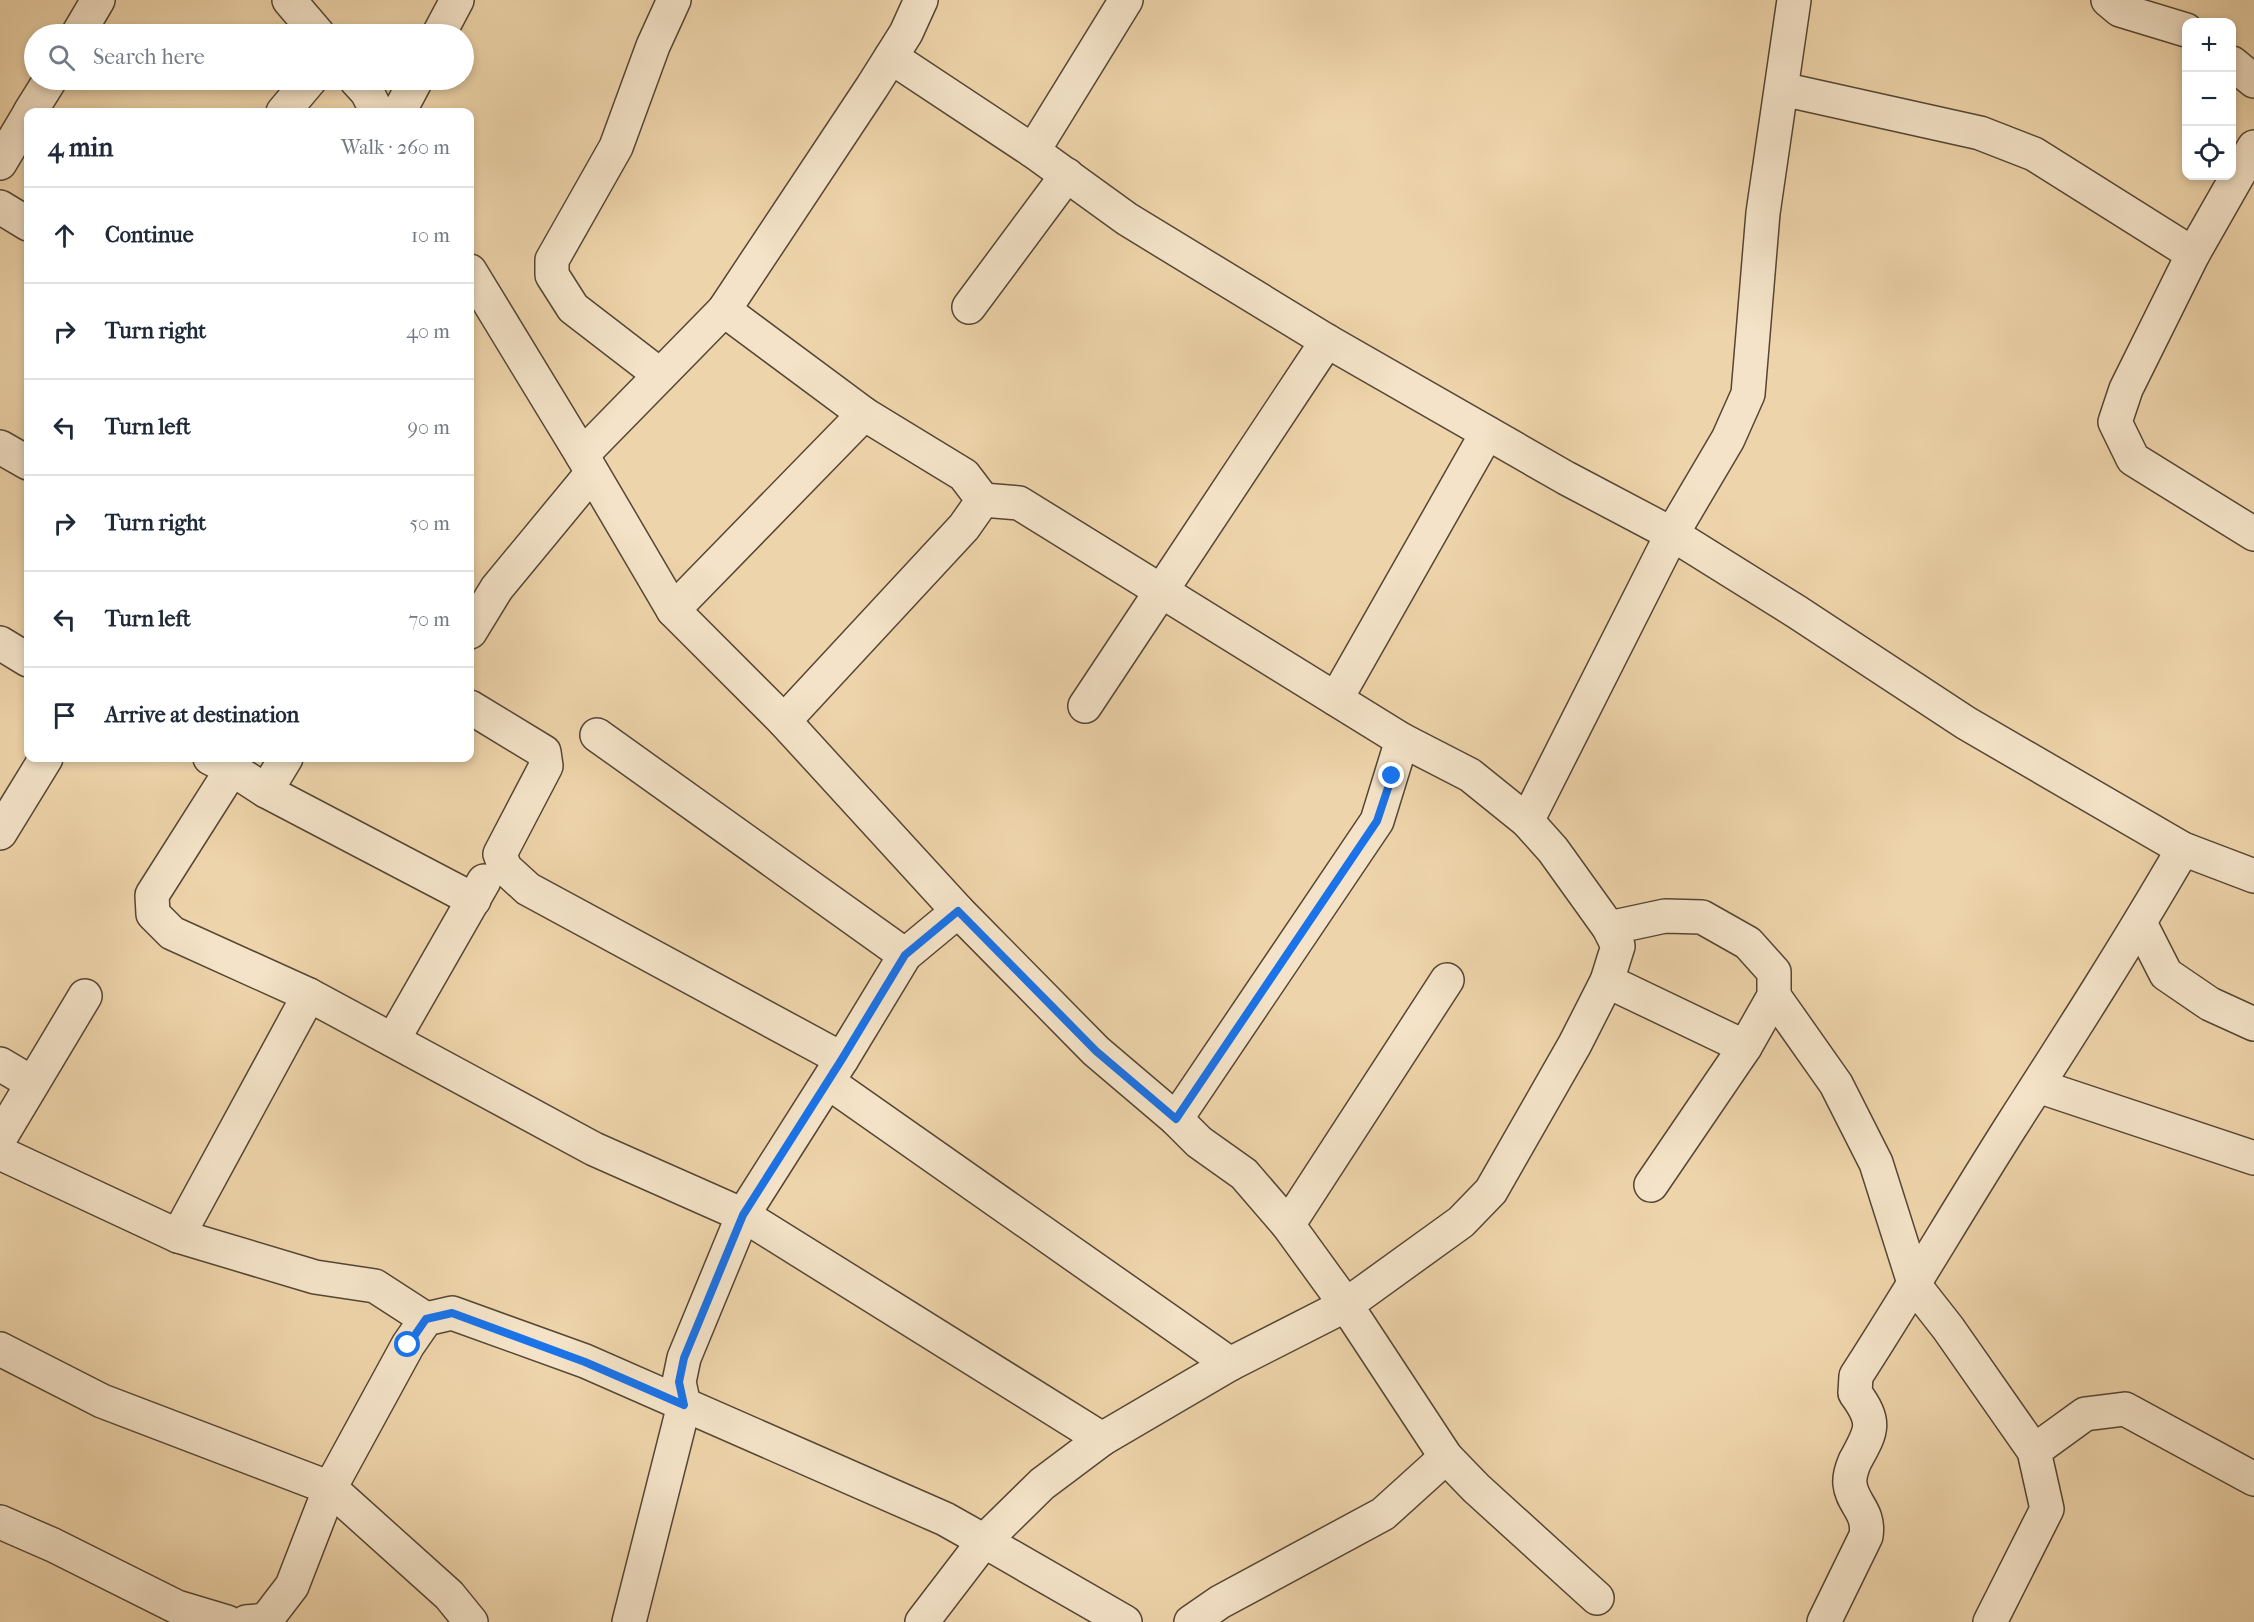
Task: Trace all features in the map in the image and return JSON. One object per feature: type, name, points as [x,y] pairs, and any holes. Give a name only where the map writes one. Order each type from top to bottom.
[{"type":"street","points":[[84,24],[98,0]]},
{"type":"street","points":[[289,0],[309,24]]},
{"type":"street","points":[[445,24],[457,0]]},
{"type":"street","points":[[660,375],[573,308],[552,275],[552,260],[616,147],[653,46],[674,0]]},
{"type":"street","points":[[474,625],[497,588],[587,464],[660,375],[723,310],[891,57],[906,33],[921,0]]},
{"type":"street","points":[[1033,151],[1126,0]]},
{"type":"street","points":[[1527,821],[1672,534],[1728,439],[1748,394],[1763,213],[1794,0]]},
{"type":"street","points":[[2108,0],[2120,10],[2182,29]]},
{"type":"street","points":[[2175,0],[2184,18]]},
{"type":"street","points":[[891,57],[1033,151],[1127,219],[1327,341],[1487,433],[1672,534],[1797,612],[1966,723],[2183,849],[2254,876]]},
{"type":"street","points":[[2236,66],[2254,81]]},
{"type":"street","points":[[1782,89],[1980,133],[2034,154],[2193,254]]},
{"type":"street","points":[[33,108],[44,90]]},
{"type":"street","points":[[286,108],[302,90]]},
{"type":"street","points":[[365,90],[375,108]]},
{"type":"street","points":[[401,108],[411,90]]},
{"type":"street","points":[[0,163],[24,122]]},
{"type":"street","points":[[2254,147],[2193,254],[2126,388],[2115,422],[2133,459],[2254,534]]},
{"type":"street","points":[[969,307],[1067,175]]},
{"type":"street","points":[[0,207],[24,222]]},
{"type":"street","points":[[474,278],[673,610],[784,721],[958,911],[1096,1051],[1176,1119],[1199,1142],[1244,1174],[1288,1225],[1346,1305],[1446,1457],[1476,1488],[1597,1598]]},
{"type":"street","points":[[723,310],[864,414],[964,475],[983,500],[1019,503],[1402,740],[1470,775],[1527,821],[1553,850],[1609,928],[1618,946],[1606,981],[1575,1044],[1491,1191],[1461,1222],[1346,1305],[1230,1364],[1102,1439],[1042,1484],[984,1541],[922,1622]]},
{"type":"street","points":[[1085,706],[1327,341]]},
{"type":"street","points":[[673,610],[864,414]]},
{"type":"street","points":[[1336,699],[1487,433]]},
{"type":"street","points":[[0,447],[24,461]]},
{"type":"street","points":[[784,721],[964,527],[983,500]]},
{"type":"street","points":[[0,643],[24,658]]},
{"type":"street","points":[[393,1040],[500,854],[546,766],[544,752],[474,709]]},
{"type":"street","points":[[597,735],[905,955]]},
{"type":"street","points":[[1176,1119],[1377,821],[1402,740]]},
{"type":"street","points":[[0,833],[44,762]]},
{"type":"street","points":[[266,790],[284,762]]},
{"type":"street","points":[[474,900],[266,790],[221,763],[152,895],[153,914],[172,933],[309,995],[594,1149],[743,1215],[1102,1439]]},
{"type":"street","points":[[1824,1622],[1866,1536],[1868,1524],[1850,1487],[1853,1466],[1870,1433],[1871,1424],[1867,1410],[1855,1394],[1856,1376],[1915,1286],[2140,923],[2183,849]]},
{"type":"street","points":[[500,854],[505,868],[528,889],[835,1070],[1230,1364]]},
{"type":"street","points":[[629,1622],[684,1405],[679,1382],[684,1358],[743,1215],[905,955],[958,911]]},
{"type":"street","points":[[1609,928],[1665,916],[1702,917],[1748,943],[1774,972],[1774,996],[1745,1047],[1651,1185]]},
{"type":"street","points":[[2140,923],[2166,974],[2210,1004],[2254,1024]]},
{"type":"street","points":[[1288,1225],[1447,980]]},
{"type":"street","points":[[1606,981],[1745,1047]]},
{"type":"street","points":[[178,1236],[309,995]]},
{"type":"street","points":[[0,1138],[85,996]]},
{"type":"street","points":[[1774,996],[1836,1084],[1876,1163],[1915,1286],[1948,1328],[2034,1451],[2047,1509],[1990,1622]]},
{"type":"street","points":[[0,1064],[32,1083]]},
{"type":"street","points":[[2038,1086],[2254,1158]]},
{"type":"street","points":[[0,1153],[178,1236],[315,1277],[375,1286],[426,1319]]},
{"type":"street","points":[[246,1622],[266,1620],[292,1586],[330,1488],[408,1345],[426,1319],[452,1313],[585,1362],[945,1519],[1125,1622]]},
{"type":"street","points":[[0,1349],[102,1401],[330,1488],[449,1594],[471,1622]]},
{"type":"street","points":[[2034,1451],[2085,1414],[2125,1409],[2254,1479]]},
{"type":"street","points":[[1191,1622],[1220,1602],[1383,1514],[1446,1457]]},
{"type":"street","points":[[0,1521],[53,1545],[177,1608],[227,1622]]},
{"type":"route","points":[[408,1345],[426,1319],[452,1313],[585,1362],[684,1405],[679,1382],[684,1358],[743,1215],[905,955],[958,911],[1096,1051],[1176,1119],[1377,821],[1392,776]]}]
